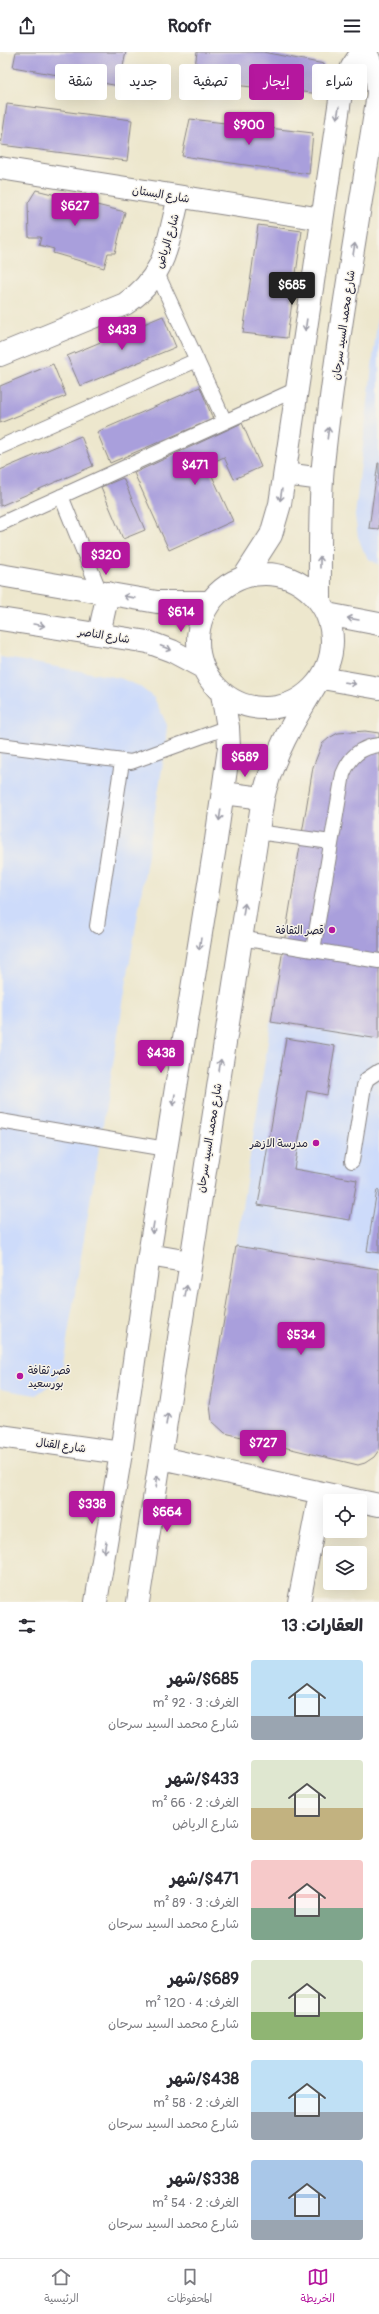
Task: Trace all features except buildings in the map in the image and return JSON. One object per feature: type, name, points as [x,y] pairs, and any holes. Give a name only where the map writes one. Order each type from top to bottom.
[{"type":"street","points":[[244,577],[271,535],[280,504],[341,93],[352,67],[362,52]]},
{"type":"street","name":"شارع محمد السيد سرحان","points":[[324,608],[319,531],[322,478],[338,350],[378,94],[377,79],[366,52]]},
{"type":"street","name":"شارع البستان","points":[[0,168],[322,219]]},
{"type":"street","name":"شارع الرياض","points":[[0,355],[125,304],[140,294],[157,273],[162,264],[179,197]]},
{"type":"street","points":[[285,474],[322,478]]},
{"type":"street","points":[[272,574],[286,577],[311,591],[324,608],[332,630],[333,647],[329,663],[318,682],[291,703],[263,708],[248,706],[222,694],[207,677],[202,666],[197,640],[201,620],[210,602],[219,591],[244,577],[272,574]]},
{"type":"street","points":[[0,575],[157,602],[210,602]]},
{"type":"street","points":[[99,634],[104,592]]},
{"type":"street","points":[[324,608],[379,624]]},
{"type":"street","name":"شارع الناصر","points":[[0,619],[148,642],[202,666]]},
{"type":"street","points":[[318,682],[379,688]]},
{"type":"street","name":"شارع محمد السيد سرحان","points":[[138,1602],[240,938],[263,798],[269,772],[282,742],[318,682]]},
{"type":"street","points":[[96,1602],[121,1453],[149,1255],[223,793],[228,748],[228,727],[222,694]]},
{"type":"street","points":[[223,793],[263,798]]},
{"type":"street","points":[[149,1255],[190,1262]]},
{"type":"street","name":"شارع القنال","points":[[0,1436],[121,1453]]},
{"type":"street","points":[[161,1458],[323,1495]]},
{"type":"street","points":[[299,1602],[320,1494]]},
{"type":"street","points":[[367,1502],[379,1505]]},
{"type":"lane","points":[[157,273],[225,422]]},
{"type":"lane","points":[[0,447],[197,360]]},
{"type":"lane","points":[[0,524],[297,389]]},
{"type":"lane","points":[[61,496],[104,592]]},
{"type":"lane","points":[[0,746],[122,762],[139,760],[228,727]]},
{"type":"lane","points":[[313,950],[343,774],[348,763],[356,754],[366,748],[379,745]]},
{"type":"lane","points":[[97,926],[122,762]]},
{"type":"lane","points":[[257,832],[331,842]]},
{"type":"lane","points":[[240,938],[379,961]]},
{"type":"lane","points":[[352,1161],[364,1086],[367,1079],[379,1071]]},
{"type":"lane","points":[[0,1121],[166,1149]]},
{"type":"shaded area","points":[[379,305],[379,565],[369,559],[364,552],[358,537],[355,516]]},
{"type":"shaded area","points":[[0,657],[120,678],[139,686],[154,698],[167,725],[165,751],[63,1365],[57,1380],[36,1395],[0,1389]]},
{"type":"shaded area","name":"مدرسة الازهر","points":[[271,1022],[379,1039],[379,1269],[236,1246]]},
{"type":"place","name":"قصر الثقافة","points":[[332,930]]},
{"type":"place","name":"مدرسة الازهر","points":[[316,1143]]},
{"type":"place","name":"قصر ثقافة بورسعيد","points":[[20,1376]]}]
